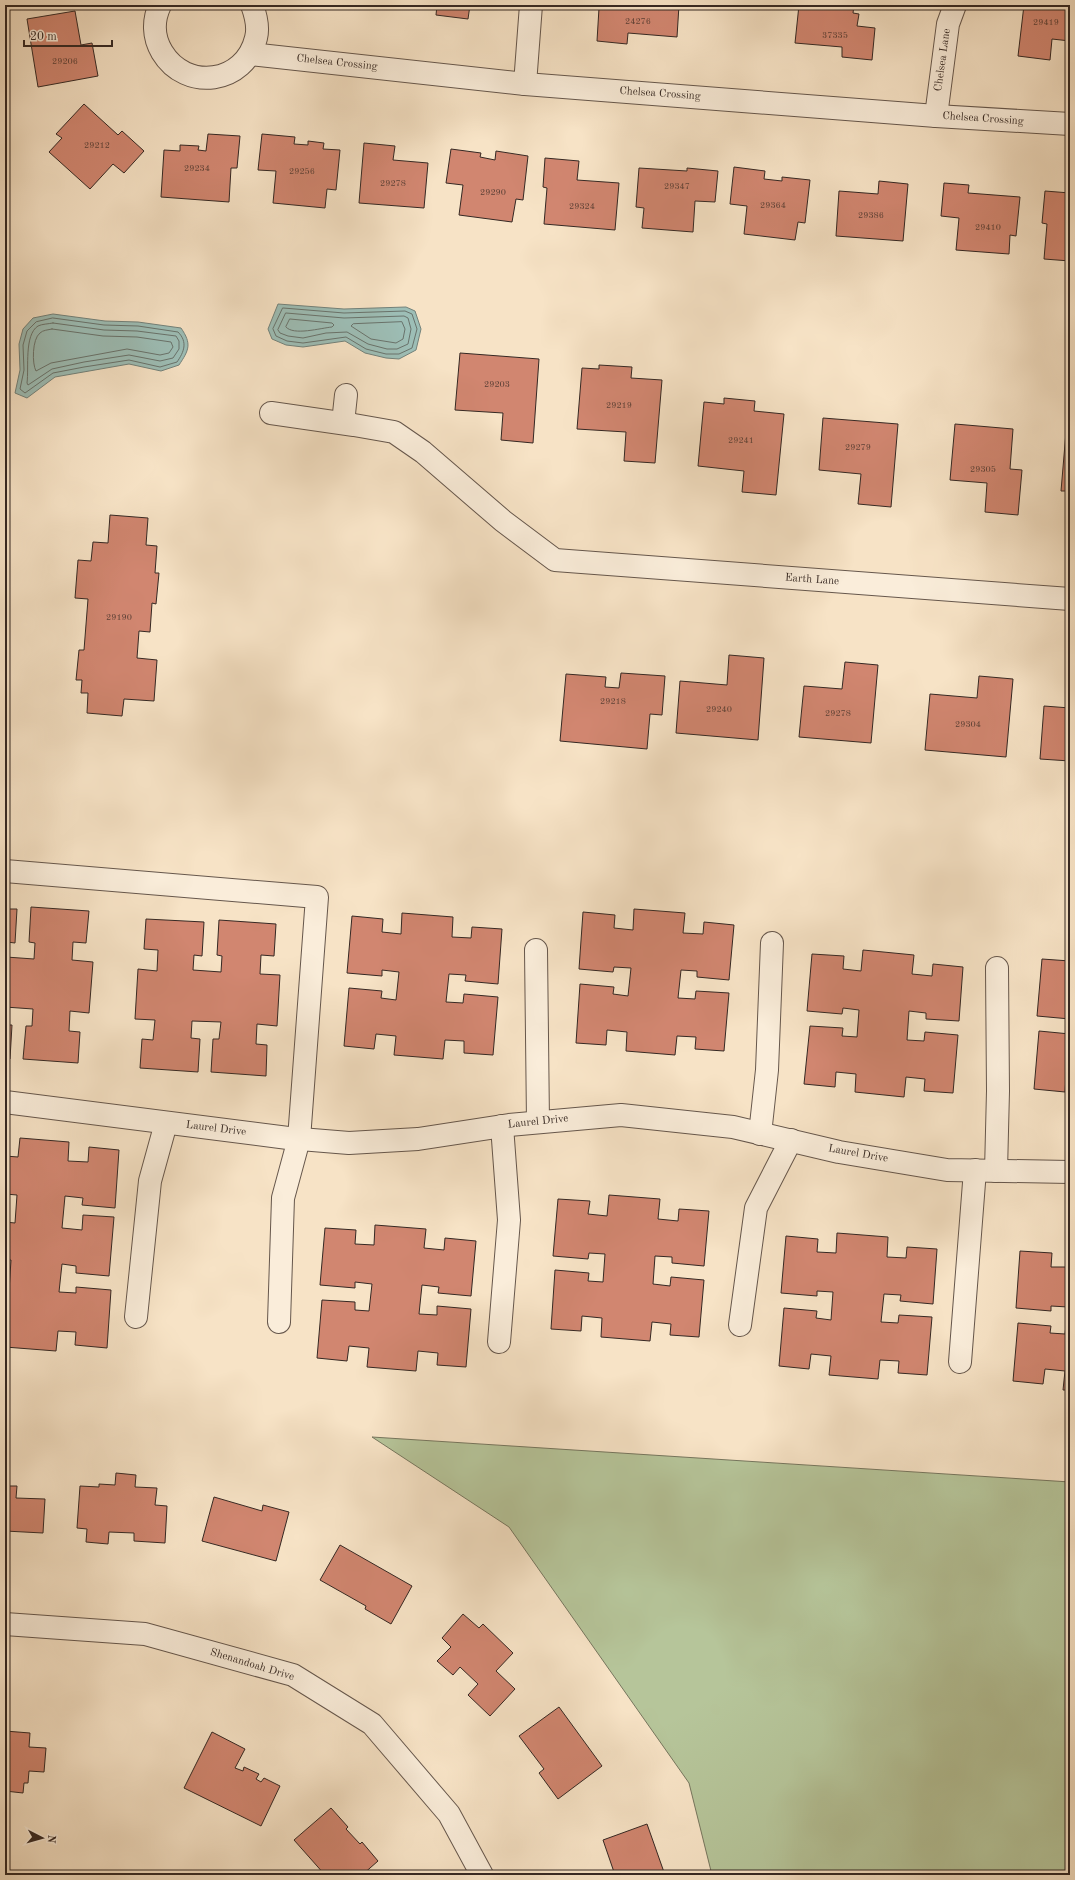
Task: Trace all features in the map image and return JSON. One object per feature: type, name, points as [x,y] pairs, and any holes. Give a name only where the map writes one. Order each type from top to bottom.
[{"type":"street","points":[[160,5],[156,14],[154,30],[158,46],[167,60],[178,71],[194,77],[210,79],[225,75],[240,66],[250,54],[256,38],[257,20],[252,5]]},
{"type":"street","points":[[524,84],[531,5]]},
{"type":"street","name":"Chelsea Lane","points":[[936,116],[941,66],[948,24],[955,5]]},
{"type":"street","name":"Chelsea Crossing","points":[[250,54],[524,84],[936,116],[1070,124]]},
{"type":"street","points":[[271,413],[343,423],[346,395]]},
{"type":"street","name":"Earth Lane","points":[[343,423],[394,432],[423,452],[503,522],[555,560],[1070,599]]},
{"type":"street","points":[[5,871],[317,897],[299,1139],[283,1198],[279,1322]]},
{"type":"street","points":[[760,1134],[767,1070],[772,944]]},
{"type":"street","points":[[536,950],[538,1122]]},
{"type":"street","points":[[960,1362],[985,1171],[997,968]]},
{"type":"street","name":"Laurel Drive","points":[[5,1102],[299,1139],[349,1143],[418,1139],[502,1126],[621,1114],[733,1128],[839,1152],[947,1170],[1070,1172]]},
{"type":"street","points":[[136,1317],[150,1181],[166,1123]]},
{"type":"street","points":[[499,1342],[509,1220],[502,1126]]},
{"type":"street","points":[[740,1325],[756,1208],[791,1140]]},
{"type":"street","name":"Shenandoah Drive","points":[[5,1624],[145,1634],[293,1675],[372,1724],[449,1814],[482,1875]]},
{"type":"green space","points":[[372,1437],[1070,1482],[1070,1875],[712,1875],[689,1783],[509,1527]]},
{"type":"water","points":[[278,304],[344,309],[406,307],[415,311],[421,329],[416,350],[399,359],[386,358],[365,353],[345,341],[303,347],[286,345],[272,339],[268,329]]},
{"type":"water","points":[[53,314],[105,321],[138,322],[181,328],[187,338],[187,351],[179,365],[161,371],[129,364],[55,377],[27,398],[15,393],[20,370],[19,344],[23,329],[33,318]]},
{"type":"building","points":[[437,5],[470,5],[468,19],[436,15]]},
{"type":"building","points":[[617,5],[679,5],[677,37],[628,33],[627,44],[597,41],[599,8],[616,9]]},
{"type":"building","points":[[799,5],[854,5],[853,13],[859,14],[857,26],[875,28],[872,60],[842,57],[842,47],[795,43]]},
{"type":"building","points":[[1024,5],[1070,5],[1070,41],[1052,39],[1050,60],[1018,56]]},
{"type":"building","points":[[75,11],[81,45],[92,43],[98,76],[38,87],[27,19]]},
{"type":"building","points":[[84,104],[118,135],[122,131],[144,151],[124,173],[113,164],[90,189],[49,152],[62,138],[56,134]]},
{"type":"building","points":[[208,134],[240,136],[237,168],[231,168],[229,202],[161,197],[164,150],[180,151],[180,145],[199,146],[198,150],[206,151]]},
{"type":"building","points":[[262,134],[295,137],[294,144],[308,145],[308,141],[324,143],[323,149],[340,150],[336,190],[327,189],[325,208],[273,203],[276,171],[258,170]]},
{"type":"building","points":[[364,143],[395,146],[393,160],[428,163],[424,208],[359,203]]},
{"type":"building","points":[[451,149],[481,153],[480,157],[495,160],[496,151],[528,156],[523,200],[516,199],[512,222],[459,215],[463,185],[446,183]]},
{"type":"building","points":[[545,158],[579,161],[577,180],[619,183],[615,230],[544,224],[547,188],[543,187]]},
{"type":"building","points":[[734,167],[765,171],[764,179],[782,181],[782,177],[810,180],[805,223],[798,222],[795,240],[744,234],[747,206],[730,204]]},
{"type":"building","points":[[639,168],[687,171],[687,168],[718,171],[715,202],[695,201],[693,232],[642,228],[644,208],[636,207]]},
{"type":"building","points":[[879,181],[908,184],[903,241],[836,236],[839,191],[878,194]]},
{"type":"building","points":[[944,183],[969,185],[968,193],[1020,197],[1016,236],[1010,235],[1009,254],[956,250],[959,218],[941,216]]},
{"type":"building","points":[[1045,191],[1070,193],[1070,261],[1044,259],[1047,224],[1042,223]]},
{"type":"building","points":[[460,353],[539,359],[533,443],[501,440],[503,413],[455,410]]},
{"type":"building","points":[[599,365],[632,367],[631,378],[662,380],[655,463],[624,461],[626,432],[577,429],[582,368],[599,369]]},
{"type":"building","points":[[724,398],[755,401],[754,411],[784,414],[776,495],[742,492],[744,471],[698,466],[704,402],[724,404]]},
{"type":"building","points":[[823,418],[898,424],[891,507],[858,504],[861,474],[819,470]]},
{"type":"building","points":[[955,424],[1013,429],[1010,469],[1022,470],[1018,515],[985,512],[987,483],[950,480]]},
{"type":"building","points":[[1066,432],[1070,432],[1070,491],[1061,491]]},
{"type":"building","points":[[110,515],[148,518],[146,545],[157,546],[155,573],[159,573],[156,604],[152,603],[150,632],[139,631],[137,658],[157,660],[154,701],[124,699],[122,716],[87,713],[88,693],[81,693],[82,680],[76,680],[79,650],[84,650],[88,599],[75,598],[78,560],[91,561],[93,542],[108,543]]},
{"type":"building","points":[[729,655],[764,658],[758,740],[676,733],[680,681],[727,685]]},
{"type":"building","points":[[845,662],[878,665],[871,743],[799,737],[804,686],[842,689]]},
{"type":"building","points":[[621,673],[665,676],[662,715],[650,714],[647,749],[560,741],[566,674],[606,677],[605,687],[619,688]]},
{"type":"building","points":[[979,676],[1013,679],[1006,757],[925,750],[930,694],[977,698]]},
{"type":"building","points":[[1044,706],[1070,708],[1070,761],[1040,759]]},
{"type":"building","points":[[31,907],[89,911],[86,943],[73,942],[72,960],[93,962],[89,1013],[70,1011],[69,1031],[80,1032],[78,1063],[23,1059],[26,1026],[32,1026],[33,1009],[5,1007],[5,909],[17,909],[15,943],[7,942],[6,957],[34,959],[35,943],[29,942]]},
{"type":"building","points":[[634,909],[685,913],[683,933],[703,934],[704,922],[734,925],[729,980],[697,977],[697,971],[681,970],[678,998],[695,999],[696,991],[729,993],[724,1051],[695,1049],[696,1037],[677,1036],[675,1055],[626,1051],[627,1032],[607,1030],[606,1045],[576,1043],[580,984],[614,987],[613,994],[628,996],[631,968],[614,967],[613,972],[579,969],[583,912],[615,915],[614,928],[633,930]]},
{"type":"building","points":[[402,913],[453,917],[452,937],[471,938],[472,927],[502,929],[498,984],[465,981],[466,975],[449,974],[446,1002],[463,1003],[464,994],[498,997],[493,1055],[464,1053],[464,1041],[445,1040],[443,1059],[394,1055],[396,1036],[376,1034],[374,1049],[344,1046],[349,988],[382,991],[381,998],[396,1000],[399,972],[382,970],[382,976],[347,973],[352,916],[383,919],[382,932],[401,934]]},
{"type":"building","points":[[146,919],[204,922],[202,956],[194,955],[193,970],[221,972],[222,956],[217,955],[219,920],[276,924],[274,956],[261,955],[260,974],[280,975],[277,1026],[257,1024],[256,1044],[267,1045],[266,1076],[211,1072],[213,1039],[219,1039],[221,1022],[192,1021],[191,1038],[200,1039],[198,1072],[140,1068],[142,1039],[153,1040],[155,1020],[135,1019],[138,969],[157,971],[158,950],[144,949]]},
{"type":"building","points":[[863,950],[914,955],[912,974],[932,976],[933,964],[963,967],[959,1021],[926,1019],[926,1013],[909,1011],[907,1040],[924,1041],[925,1032],[958,1035],[953,1093],[924,1091],[925,1079],[906,1077],[904,1097],[855,1092],[856,1074],[836,1072],[835,1087],[804,1084],[810,1026],[843,1028],[842,1036],[857,1037],[859,1010],[843,1008],[842,1014],[807,1011],[812,954],[844,956],[843,969],[861,971]]},
{"type":"building","points":[[1042,959],[1070,961],[1070,1019],[1037,1016]]},
{"type":"building","points":[[5,1025],[12,1025],[10,1059],[5,1058]]},
{"type":"building","points":[[1039,1031],[1070,1034],[1070,1078],[1066,1077],[1065,1092],[1034,1089]]},
{"type":"building","points":[[20,1138],[69,1142],[68,1161],[88,1162],[89,1147],[119,1150],[115,1208],[82,1205],[83,1198],[65,1196],[62,1228],[82,1230],[83,1215],[114,1217],[109,1276],[76,1273],[76,1266],[62,1264],[59,1292],[76,1293],[76,1287],[111,1290],[107,1348],[75,1345],[76,1332],[58,1331],[56,1351],[5,1347],[7,1328],[5,1327],[5,1290],[9,1291],[11,1260],[5,1260],[5,1222],[15,1223],[17,1195],[5,1194],[5,1156],[18,1157]]},
{"type":"building","points":[[609,1195],[660,1199],[658,1219],[678,1221],[679,1209],[709,1211],[704,1266],[672,1263],[672,1257],[655,1256],[653,1284],[670,1286],[671,1277],[704,1280],[699,1337],[670,1335],[671,1324],[652,1322],[650,1341],[601,1337],[602,1318],[582,1316],[581,1331],[551,1329],[555,1270],[589,1273],[588,1281],[603,1282],[605,1254],[589,1253],[588,1259],[553,1256],[558,1199],[590,1201],[588,1214],[607,1216]]},
{"type":"building","points":[[375,1225],[426,1229],[424,1248],[444,1250],[445,1238],[476,1241],[471,1296],[438,1293],[439,1287],[422,1285],[419,1314],[437,1315],[437,1306],[471,1309],[466,1367],[437,1365],[438,1353],[418,1351],[416,1371],[367,1367],[369,1348],[349,1346],[347,1361],[317,1358],[322,1300],[355,1302],[355,1310],[369,1311],[372,1284],[355,1282],[355,1288],[320,1285],[325,1228],[356,1230],[355,1244],[374,1245]]},
{"type":"building","points":[[837,1233],[888,1237],[887,1257],[906,1258],[907,1247],[937,1249],[933,1304],[900,1301],[901,1295],[884,1294],[881,1322],[898,1323],[899,1315],[932,1317],[927,1375],[898,1373],[899,1361],[880,1360],[878,1379],[829,1375],[831,1356],[811,1354],[809,1369],[779,1366],[784,1308],[817,1311],[816,1318],[831,1320],[833,1292],[817,1291],[817,1296],[781,1293],[786,1236],[818,1239],[817,1252],[836,1253]]},
{"type":"building","points":[[1020,1251],[1052,1253],[1051,1267],[1070,1267],[1070,1390],[1063,1390],[1065,1371],[1045,1369],[1043,1384],[1013,1381],[1018,1323],[1051,1326],[1050,1333],[1065,1334],[1068,1307],[1051,1306],[1051,1311],[1016,1308]]},
{"type":"building","points":[[116,1473],[136,1475],[135,1487],[157,1488],[155,1505],[167,1506],[165,1543],[134,1541],[134,1533],[109,1532],[108,1544],[86,1542],[87,1529],[77,1528],[80,1486],[99,1487],[99,1484],[115,1485]]},
{"type":"building","points":[[5,1486],[17,1486],[16,1498],[45,1499],[43,1533],[5,1531]]},
{"type":"building","points":[[214,1497],[262,1511],[263,1505],[289,1512],[276,1561],[202,1541]]},
{"type":"building","points":[[340,1545],[412,1586],[391,1624],[365,1609],[366,1606],[320,1580]]},
{"type":"building","points":[[463,1614],[479,1628],[483,1624],[513,1653],[496,1671],[515,1689],[490,1716],[468,1695],[478,1684],[460,1667],[453,1675],[437,1661],[451,1647],[442,1638]]},
{"type":"building","points":[[559,1707],[602,1766],[558,1799],[539,1773],[544,1769],[519,1736]]},
{"type":"building","points":[[5,1731],[30,1733],[29,1747],[46,1748],[44,1772],[29,1771],[28,1783],[24,1783],[23,1793],[5,1791]]},
{"type":"building","points":[[212,1732],[245,1749],[235,1768],[243,1771],[244,1767],[259,1774],[256,1779],[261,1782],[264,1778],[280,1786],[261,1826],[184,1788]]},
{"type":"building","points":[[331,1808],[348,1827],[346,1829],[360,1844],[362,1842],[378,1861],[362,1875],[325,1875],[294,1840]]},
{"type":"building","points":[[647,1824],[665,1875],[615,1875],[603,1840]]}]
